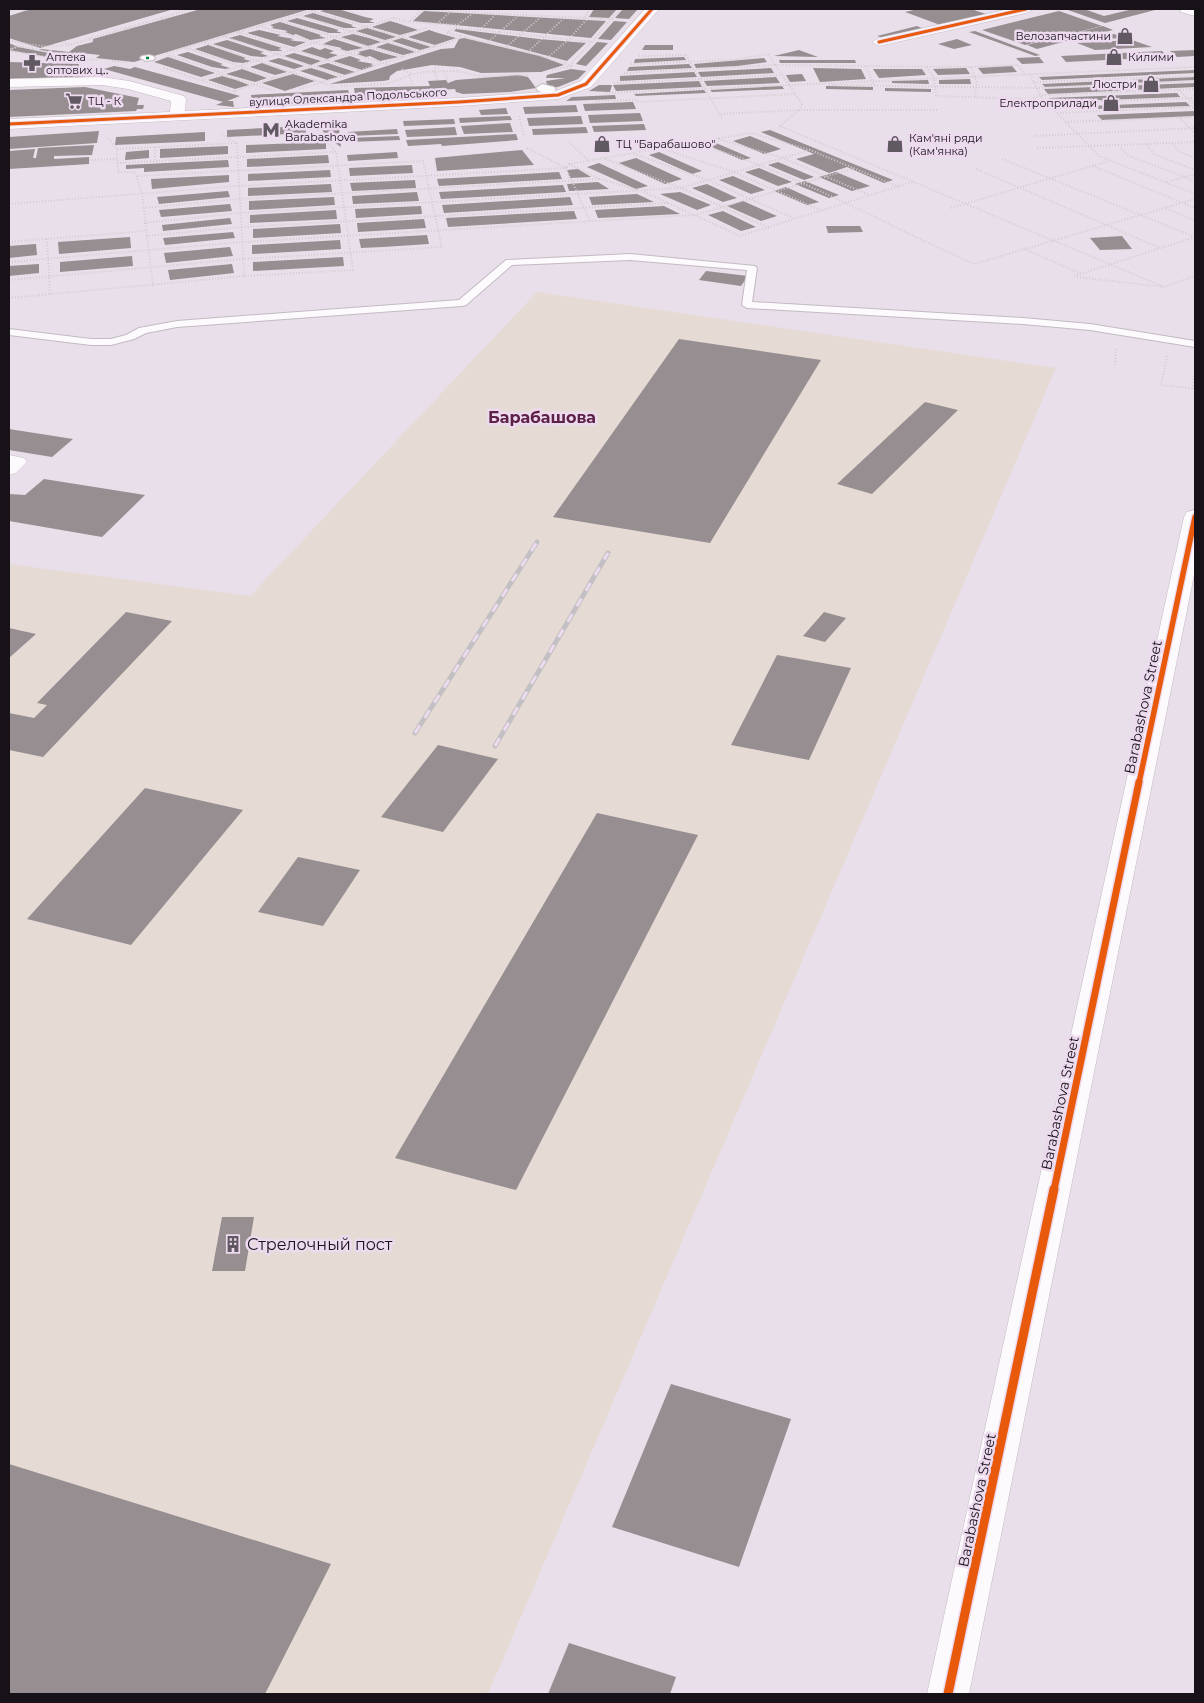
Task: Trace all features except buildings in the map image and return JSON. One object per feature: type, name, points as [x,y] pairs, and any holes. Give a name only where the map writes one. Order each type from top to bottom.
[{"type":"street","name":"вулиця Олександра Подольського","points":[[9,124],[459,102],[558,95],[586,84],[652,9]]},
{"type":"street","points":[[879,42],[1026,9]]},
{"type":"street","points":[[1186,9],[1195,12]]},
{"type":"street","points":[[9,83],[87,80],[130,85],[179,99],[177,116]]},
{"type":"street","points":[[9,460],[17,462],[9,468]]},
{"type":"street","name":"Barabashova Street","points":[[948,1694],[1195,517]]},
{"type":"lane","points":[[9,332],[91,342],[111,342],[130,337],[144,330],[196,322],[462,303],[509,262],[623,257],[752,268],[747,304],[1052,324],[1195,344]]},
{"type":"path","points":[[9,11],[16,9]]},
{"type":"path","points":[[22,9],[29,10]]},
{"type":"path","points":[[9,40],[32,48],[74,46],[190,9]]},
{"type":"path","points":[[221,72],[164,54],[318,9]]},
{"type":"path","points":[[584,18],[590,9]]},
{"type":"path","points":[[409,22],[422,10],[611,19],[593,42],[572,62],[572,66]]},
{"type":"path","points":[[310,11],[436,47]]},
{"type":"path","points":[[436,25],[450,12]]},
{"type":"path","points":[[473,13],[447,33],[527,52],[579,67]]},
{"type":"path","points":[[480,30],[496,14]]},
{"type":"path","points":[[294,15],[421,52]]},
{"type":"path","points":[[488,42],[519,15]]},
{"type":"path","points":[[147,17],[155,20]]},
{"type":"path","points":[[506,47],[541,17]]},
{"type":"path","points":[[202,80],[239,66],[394,18],[436,25],[458,25]]},
{"type":"path","points":[[527,52],[564,18]]},
{"type":"path","points":[[547,58],[568,40],[588,18]]},
{"type":"path","points":[[279,20],[405,57]]},
{"type":"path","points":[[258,25],[390,65]]},
{"type":"path","points":[[233,92],[256,85],[258,82],[310,67],[426,28]]},
{"type":"path","points":[[455,28],[593,42]]},
{"type":"path","points":[[102,30],[110,33]]},
{"type":"path","points":[[237,32],[362,71]]},
{"type":"path","points":[[221,36],[310,67],[343,76]]},
{"type":"path","points":[[314,89],[297,90],[440,46],[461,36]]},
{"type":"path","points":[[88,40],[93,41]]},
{"type":"path","points":[[62,42],[74,46]]},
{"type":"path","points":[[203,42],[334,87]]},
{"type":"path","points":[[9,51],[19,46],[62,54],[60,57]]},
{"type":"path","points":[[440,46],[446,48]]},
{"type":"path","points":[[184,47],[274,78]]},
{"type":"path","points":[[9,51],[53,58],[100,60]]},
{"type":"path","points":[[631,56],[686,54],[722,119]]},
{"type":"path","points":[[624,64],[732,60],[768,54],[802,104],[799,110],[780,126],[1164,287]]},
{"type":"path","points":[[109,61],[137,63],[147,58]]},
{"type":"path","points":[[437,65],[434,71],[438,81]]},
{"type":"path","points":[[616,74],[775,65],[971,67],[1018,65],[1025,75]]},
{"type":"path","points":[[552,70],[572,66]]},
{"type":"path","points":[[865,66],[875,86]]},
{"type":"path","points":[[926,66],[934,78],[936,96],[1031,99],[1041,95],[1195,90]]},
{"type":"path","points":[[971,67],[976,77],[978,88],[975,97]]},
{"type":"path","points":[[795,84],[1195,67]]},
{"type":"path","points":[[402,70],[413,74]]},
{"type":"path","points":[[323,88],[387,84],[413,74],[434,71],[490,75],[533,75]]},
{"type":"path","points":[[444,71],[450,87]]},
{"type":"path","points":[[218,74],[280,92]]},
{"type":"path","points":[[607,83],[782,75]]},
{"type":"path","points":[[1030,75],[1047,104],[1098,156],[1195,194]]},
{"type":"path","points":[[1034,82],[1195,76]]},
{"type":"path","points":[[604,93],[788,84],[1037,88],[1195,81]]},
{"type":"path","points":[[1179,90],[1195,106]]},
{"type":"path","points":[[639,102],[795,94]]},
{"type":"path","points":[[1047,104],[1195,98]]},
{"type":"path","points":[[1056,113],[1195,106]]},
{"type":"path","points":[[720,114],[799,110],[937,110]]},
{"type":"path","points":[[1065,122],[1195,117]]},
{"type":"path","points":[[1180,118],[1195,134]]},
{"type":"path","points":[[108,119],[105,135],[117,149],[118,172],[136,172],[142,194],[153,286]]},
{"type":"path","points":[[9,298],[244,276],[354,270],[336,152],[313,125]]},
{"type":"path","points":[[1034,136],[1195,128]]},
{"type":"path","points":[[216,130],[237,143]]},
{"type":"path","points":[[9,204],[238,186],[566,168],[569,164],[751,133],[810,150],[899,187]]},
{"type":"path","points":[[718,139],[784,158],[870,195]]},
{"type":"path","points":[[569,142],[589,161]]},
{"type":"path","points":[[1037,148],[1195,142]]},
{"type":"path","points":[[117,149],[237,143]]},
{"type":"path","points":[[237,143],[244,276]]},
{"type":"path","points":[[694,143],[758,164],[847,203],[905,233],[974,264],[1195,199]]},
{"type":"path","points":[[1171,143],[1178,151],[1195,158]]},
{"type":"path","points":[[1145,144],[1154,154],[1195,170]]},
{"type":"path","points":[[155,147],[155,161]]},
{"type":"path","points":[[527,148],[566,168],[590,222]]},
{"type":"path","points":[[1121,148],[1129,156],[1195,181]]},
{"type":"path","points":[[662,149],[734,172],[820,210]]},
{"type":"path","points":[[144,223],[240,213],[681,188],[810,150]]},
{"type":"path","points":[[117,163],[336,152]]},
{"type":"path","points":[[633,154],[708,180],[794,218]]},
{"type":"path","points":[[605,158],[681,188],[769,228]]},
{"type":"path","points":[[89,160],[117,159]]},
{"type":"path","points":[[1002,159],[1195,237]]},
{"type":"path","points":[[951,208],[1109,160]]},
{"type":"path","points":[[9,280],[243,259],[442,247],[423,161],[137,176]]},
{"type":"path","points":[[569,164],[600,179],[642,191],[740,236],[899,187],[912,181]]},
{"type":"path","points":[[1092,166],[1195,208]]},
{"type":"path","points":[[9,262],[243,242],[695,216],[855,168]]},
{"type":"path","points":[[976,169],[1160,248]]},
{"type":"path","points":[[1166,182],[1195,174]]},
{"type":"path","points":[[143,208],[239,199],[600,179]]},
{"type":"path","points":[[146,236],[242,227],[669,203]]},
{"type":"path","points":[[1165,208],[1195,221]]},
{"type":"path","points":[[9,242],[145,231]]},
{"type":"path","points":[[1195,237],[1074,276],[1164,287],[1195,276]]},
{"type":"path","points":[[47,239],[50,294]]},
{"type":"path","points":[[1026,249],[1082,274]]},
{"type":"path","points":[[1167,353],[1160,385],[1194,389],[1195,369]]},
{"type":"shaded area","points":[[537,292],[1056,368],[488,1694],[9,1694],[9,564],[250,596]]},
{"type":"railway","points":[[415,733],[537,542]]},
{"type":"railway","points":[[495,746],[608,553]]},
{"type":"cycle path","points":[[9,124],[459,102],[558,95],[586,84],[652,9]]},
{"type":"cycle path","points":[[879,42],[1026,9]]},
{"type":"cycle path","points":[[948,1694],[1195,517]]},
{"type":"place","name":"Велозапчастини","points":[[1125,36]]},
{"type":"place","name":"Килими","points":[[1114,57]]},
{"type":"place","name":"Аптека оптових ц‥","points":[[32,63]]},
{"type":"place","name":"Люстри","points":[[1151,84]]},
{"type":"place","name":"ТЦ - К","points":[[74,101]]},
{"type":"place","name":"Електроприлади","points":[[1111,103]]},
{"type":"place","name":"Akademіka Barabashova","points":[[271,130]]},
{"type":"place","name":"ТЦ \"Барабашово\"","points":[[602,144]]},
{"type":"place","name":"Кам'яні ряди (Кам'янка)","points":[[895,144]]},
{"type":"place","name":"Стрелочный пост","points":[[233,1244]]},
{"type":"district","name":"Барабашова","points":[[542,417]]}]
